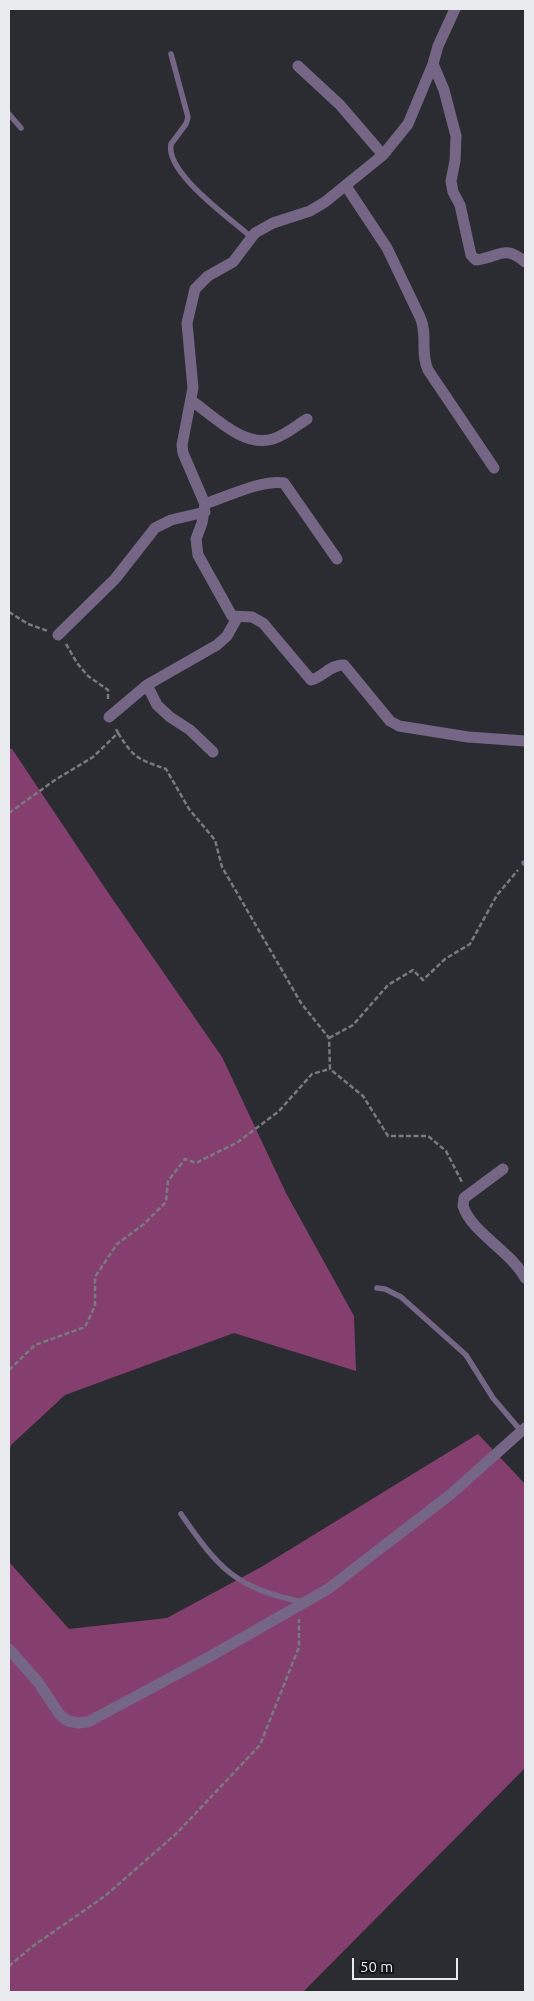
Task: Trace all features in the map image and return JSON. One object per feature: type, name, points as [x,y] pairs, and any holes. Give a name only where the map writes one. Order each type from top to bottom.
[{"type":"street","points":[[455,9],[438,46],[433,64],[408,124],[383,155],[346,186],[310,211],[266,226],[251,237],[239,256],[224,268],[199,283],[192,297],[187,323],[192,374],[192,401],[182,436],[182,453],[205,508],[196,539],[198,555],[229,614],[237,618],[252,617],[263,623],[311,680],[334,666],[344,665],[390,721],[399,726],[468,738],[525,741]]},
{"type":"street","points":[[433,64],[444,90],[456,136],[452,186],[460,205],[471,255],[476,260],[513,252],[525,262]]},
{"type":"street","points":[[298,66],[340,105],[383,155]]},
{"type":"street","points":[[346,186],[388,248],[420,317],[424,328],[423,355],[428,370],[494,468]]},
{"type":"street","points":[[192,401],[239,435],[259,441],[273,439],[285,434],[307,419]]},
{"type":"street","points":[[58,635],[115,579],[155,528],[259,486],[277,482],[284,483],[337,559]]},
{"type":"street","points":[[109,717],[147,684],[217,645],[226,636],[237,618]]},
{"type":"street","points":[[147,684],[157,705],[190,730],[213,752]]},
{"type":"street","points":[[503,1169],[469,1194],[462,1202],[468,1216],[519,1266],[525,1278]]},
{"type":"street","points":[[9,1650],[38,1682],[60,1715],[68,1721],[88,1722],[328,1589],[451,1494],[523,1429]]},
{"type":"lane","points":[[171,54],[188,116],[186,124],[171,144],[172,155],[180,171],[194,188],[251,237]]},
{"type":"lane","points":[[9,114],[21,128]]},
{"type":"lane","points":[[376,1288],[401,1297],[466,1355],[493,1398],[523,1429]]},
{"type":"lane","points":[[181,1514],[210,1555],[232,1575],[267,1594],[303,1604]]},
{"type":"path","points":[[9,612],[28,624],[58,635],[70,648],[77,663],[88,676],[108,690],[109,717],[131,753],[146,762],[166,769],[189,809],[216,840],[222,867],[301,1003],[329,1038],[330,1069],[363,1096],[388,1136],[428,1136],[446,1151],[469,1194]]},
{"type":"path","points":[[9,812],[93,757],[118,732]]},
{"type":"path","points":[[329,1038],[353,1025],[388,986],[413,970],[423,980],[445,959],[470,944],[497,895],[525,863]]},
{"type":"path","points":[[9,1370],[35,1345],[85,1327],[95,1306],[95,1277],[117,1244],[144,1224],[166,1202],[168,1181],[185,1159],[196,1162],[238,1142],[279,1111],[312,1074],[330,1069]]},
{"type":"path","points":[[9,1966],[33,1946],[105,1896],[177,1833],[260,1745],[299,1647],[303,1604]]},
{"type":"shaded area","points":[[9,748],[12,749],[109,894],[222,1057],[286,1193],[354,1316],[356,1371],[234,1333],[65,1395],[11,1445],[9,1453]]},
{"type":"shaded area","points":[[478,1434],[525,1484],[525,1768],[303,1992],[9,1992],[9,1562],[69,1629],[167,1618],[263,1566]]}]
